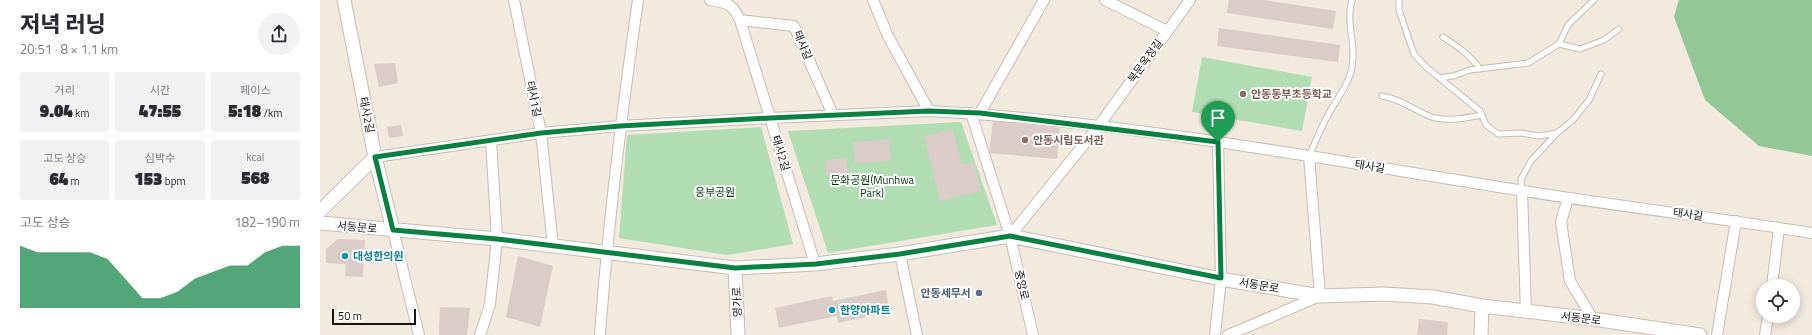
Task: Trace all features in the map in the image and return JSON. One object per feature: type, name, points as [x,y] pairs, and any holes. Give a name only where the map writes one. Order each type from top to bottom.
[{"type":"street","name":"태사2길","points":[[344,0],[375,157],[393,230]]},
{"type":"street","name":"태사1길","points":[[514,0],[541,133],[553,246]]},
{"type":"street","points":[[600,335],[606,252],[620,126],[638,0]]},
{"type":"street","name":"태사2길","points":[[710,0],[723,1],[734,8],[740,20],[816,264]]},
{"type":"street","points":[[873,0],[888,36],[929,111]]},
{"type":"street","points":[[976,113],[1044,0]]},
{"type":"street","name":"북문옥정길","points":[[1098,127],[1167,31],[1105,0]]},
{"type":"street","points":[[1167,31],[1190,0]]},
{"type":"street","name":"태사길","points":[[740,20],[794,26],[833,115]]},
{"type":"street","name":"태사길","points":[[375,157],[541,133],[620,126],[929,111],[976,113],[1218,142],[1522,191],[1812,233]]},
{"type":"street","name":"중앙로","points":[[976,113],[1010,236],[1033,335]]},
{"type":"street","points":[[1010,236],[1098,127]]},
{"type":"street","points":[[480,335],[490,304],[497,239],[491,140]]},
{"type":"street","points":[[1215,335],[1221,278],[1218,142]]},
{"type":"street","points":[[1228,335],[1320,296],[1309,156]]},
{"type":"street","points":[[320,211],[375,157]]},
{"type":"street","points":[[1522,191],[1526,312]]},
{"type":"street","points":[[1568,198],[1561,222],[1570,281],[1593,319]]},
{"type":"street","points":[[1716,335],[1736,221]]},
{"type":"street","name":"서동문로","points":[[320,223],[497,239],[735,268],[816,264],[900,254],[1010,236],[1320,296],[1384,294],[1434,297],[1482,306],[1593,319],[1700,335]]},
{"type":"street","points":[[1773,279],[1779,228]]},
{"type":"street","points":[[393,230],[419,335]]},
{"type":"street","points":[[900,254],[917,335]]},
{"type":"street","name":"영가로","points":[[735,268],[738,335]]},
{"type":"street","points":[[1482,306],[1482,335]]},
{"type":"street","points":[[1765,335],[1767,323]]},
{"type":"lane","points":[[1309,156],[1327,117],[1346,84],[1352,68],[1353,48],[1349,11],[1352,0]]},
{"type":"lane","points":[[1399,0],[1399,10],[1414,54],[1440,78],[1469,101],[1482,115],[1486,125],[1498,134],[1521,133],[1539,136],[1557,132]]},
{"type":"lane","points":[[1440,78],[1480,69],[1528,64],[1558,44],[1568,25],[1594,0]]},
{"type":"lane","points":[[1558,44],[1580,49],[1604,40],[1619,29]]},
{"type":"lane","points":[[1443,36],[1475,61],[1480,69]]},
{"type":"lane","points":[[1522,191],[1521,179],[1531,161],[1557,132],[1573,120],[1590,100],[1601,74]]},
{"type":"lane","points":[[1382,96],[1394,98],[1431,117],[1456,119],[1482,115]]},
{"type":"green space","points":[[1679,0],[1812,0],[1812,156],[1759,146],[1705,100],[1674,17]]},
{"type":"green space","points":[[1202,57],[1312,77],[1302,131],[1192,112]]},
{"type":"green space","name":"문화공원(Munhwa Park)","points":[[961,122],[997,225],[828,253],[788,131]]},
{"type":"green space","name":"웅부공원","points":[[761,127],[793,244],[727,255],[619,238],[627,135]]},
{"type":"building","points":[[1229,0],[1264,0],[1336,11],[1333,29],[1227,13]]},
{"type":"building","points":[[1219,28],[1340,45],[1338,62],[1217,46]]},
{"type":"building","points":[[395,63],[398,83],[379,87],[374,64]]},
{"type":"building","name":"안동시립도서관","points":[[993,121],[1060,128],[1057,159],[989,153]]},
{"type":"building","points":[[401,125],[403,136],[389,138],[387,127]]},
{"type":"building","points":[[953,129],[962,165],[974,162],[981,191],[940,201],[924,136]]},
{"type":"building","points":[[889,139],[891,160],[855,164],[853,142]]},
{"type":"building","points":[[847,158],[848,173],[826,175],[825,160]]},
{"type":"building","name":"대성한의원","points":[[338,239],[365,240],[363,277],[345,276],[346,264],[326,263],[326,249]]},
{"type":"building","points":[[518,256],[553,266],[540,327],[506,317]]},
{"type":"building","name":"한양아파트","points":[[886,290],[890,312],[838,323],[837,316],[779,328],[775,308],[832,296],[833,301]]},
{"type":"building","points":[[440,307],[470,308],[467,335],[439,335]]},
{"type":"building","points":[[1419,319],[1448,322],[1447,335],[1417,335]]},
{"type":"place","name":"안동동부초등학교","points":[[1243,94]]},
{"type":"place","name":"안동시립도서관","points":[[1025,140]]},
{"type":"place","name":"대성한의원","points":[[345,256]]},
{"type":"place","name":"안동세무서","points":[[979,293]]},
{"type":"place","name":"한양아파트","points":[[832,310]]},
{"type":"route","points":[[929,111],[980,113],[1218,142],[1221,278],[1010,236],[900,254],[816,264],[735,268],[497,239],[393,230],[375,157],[541,133],[620,126],[929,111]]}]
